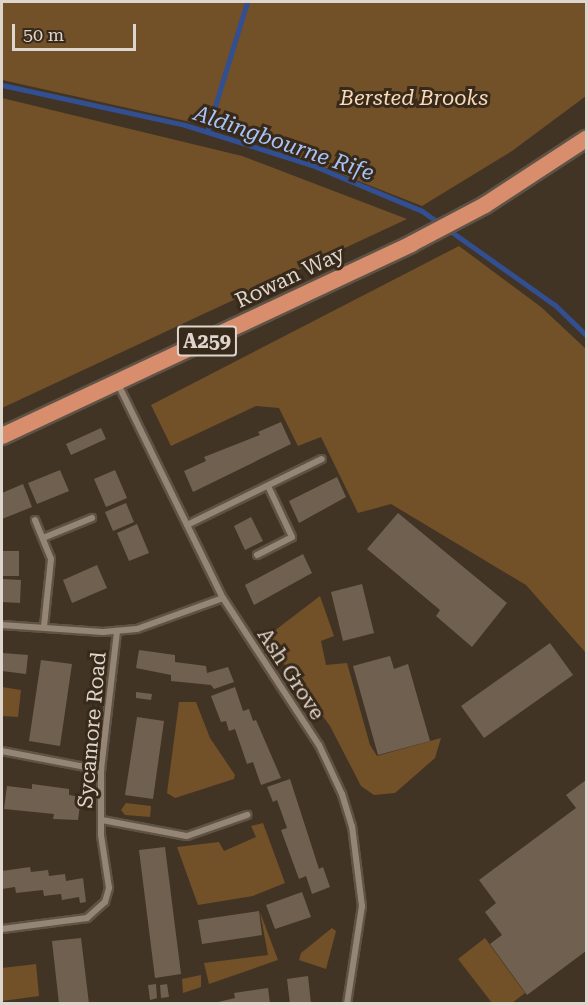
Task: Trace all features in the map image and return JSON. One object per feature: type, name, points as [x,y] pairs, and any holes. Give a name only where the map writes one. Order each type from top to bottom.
[{"type":"highway","name":"Rowan Way","points":[[2,436],[411,244],[476,210],[586,139]]},
{"type":"street","name":"Ash Grove","points":[[117,382],[223,598],[319,745],[352,826],[362,906],[347,1004]]},
{"type":"street","points":[[187,525],[322,459]]},
{"type":"street","points":[[257,555],[292,537],[268,486]]},
{"type":"street","points":[[43,538],[92,518]]},
{"type":"street","points":[[35,520],[51,559],[44,627]]},
{"type":"street","name":"Sycamore Road","points":[[2,929],[87,918],[98,911],[109,888],[102,820],[101,770],[117,631],[137,629],[223,598]]},
{"type":"street","points":[[2,625],[117,631]]},
{"type":"street","points":[[2,751],[101,770]]},
{"type":"street","points":[[102,820],[187,836],[247,815]]},
{"type":"green space","name":"Bersted Brooks","points":[[2,2],[586,2],[586,96],[512,151],[422,206],[231,131],[2,80]]},
{"type":"green space","points":[[2,98],[242,156],[407,219],[2,408]]},
{"type":"green space","points":[[459,246],[541,307],[586,349],[586,653],[526,585],[391,504],[358,513],[321,437],[298,446],[279,408],[256,406],[171,446],[151,405]]},
{"type":"green space","points":[[320,596],[334,636],[321,641],[326,665],[347,663],[370,745],[377,756],[441,738],[435,758],[395,793],[374,795],[361,786],[330,726],[265,638]]},
{"type":"green space","points":[[2,687],[21,690],[18,717],[2,716]]},
{"type":"green space","points":[[179,702],[196,702],[210,738],[235,775],[234,779],[175,798],[167,793]]},
{"type":"green space","points":[[126,803],[151,806],[150,817],[125,815],[121,810]]},
{"type":"green space","points":[[263,823],[285,883],[253,896],[198,905],[177,847],[219,842],[224,851],[256,837],[251,826]]},
{"type":"green space","points":[[260,912],[278,960],[209,984],[204,963],[268,955]]},
{"type":"green space","points":[[332,928],[336,931],[326,969],[299,960],[301,953]]},
{"type":"green space","points":[[485,938],[525,993],[512,1003],[492,1003],[458,959]]},
{"type":"green space","points":[[36,964],[39,996],[2,1001],[2,968]]},
{"type":"green space","points":[[201,975],[201,987],[183,993],[182,979]]},
{"type":"building","points":[[281,422],[291,444],[193,492],[184,471],[206,461],[204,457],[260,435],[258,432]]},
{"type":"building","points":[[101,428],[106,439],[71,455],[66,444]]},
{"type":"building","points":[[60,470],[69,491],[37,504],[28,483]]},
{"type":"building","points":[[115,470],[127,498],[106,507],[94,479]]},
{"type":"building","points":[[337,477],[346,497],[299,523],[289,501]]},
{"type":"building","points":[[23,484],[32,507],[2,519],[2,493]]},
{"type":"building","points":[[126,503],[134,522],[113,531],[105,512]]},
{"type":"building","points":[[398,513],[507,603],[472,647],[436,616],[440,610],[367,549]]},
{"type":"building","points":[[251,517],[263,541],[245,550],[234,526]]},
{"type":"building","points":[[137,524],[149,553],[129,561],[117,533]]},
{"type":"building","points":[[2,551],[19,551],[19,576],[2,576]]},
{"type":"building","points":[[303,554],[312,573],[254,605],[245,585]]},
{"type":"building","points":[[97,565],[107,588],[72,603],[63,580]]},
{"type":"building","points":[[2,579],[21,580],[20,603],[2,602]]},
{"type":"building","points":[[362,584],[374,633],[343,641],[331,592]]},
{"type":"building","points":[[550,643],[573,675],[484,738],[461,706]]},
{"type":"building","points":[[139,650],[175,655],[175,662],[206,666],[207,673],[228,667],[234,682],[214,689],[211,685],[171,681],[171,675],[136,668]]},
{"type":"building","points":[[2,653],[28,655],[26,674],[2,671]]},
{"type":"building","points":[[390,656],[394,669],[408,664],[430,741],[378,755],[353,666]]},
{"type":"building","points":[[41,660],[72,664],[60,746],[29,741]]},
{"type":"building","points":[[235,687],[243,711],[249,709],[253,721],[256,720],[281,778],[261,785],[253,762],[247,764],[235,729],[229,731],[226,721],[221,722],[211,696]]},
{"type":"building","points":[[136,692],[152,694],[151,700],[136,698]]},
{"type":"building","points":[[137,717],[164,721],[153,799],[125,795]]},
{"type":"building","points":[[290,779],[319,869],[323,867],[330,887],[312,894],[306,876],[299,879],[281,830],[287,828],[277,800],[273,802],[267,787]]},
{"type":"building","points":[[586,780],[586,951],[527,995],[490,944],[502,935],[485,912],[496,903],[479,880],[576,808],[566,795]]},
{"type":"building","points":[[32,784],[69,789],[69,795],[81,797],[78,820],[53,819],[54,814],[4,809],[7,786],[32,789]]},
{"type":"building","points":[[165,847],[181,974],[155,978],[139,850]]},
{"type":"building","points":[[30,867],[31,872],[48,870],[49,876],[65,874],[66,881],[83,878],[86,902],[80,903],[79,897],[62,900],[61,894],[44,896],[43,890],[16,893],[15,887],[2,889],[2,871]]},
{"type":"building","points":[[302,892],[311,917],[275,929],[266,905]]},
{"type":"building","points":[[259,911],[262,935],[202,944],[198,920]]},
{"type":"building","points":[[81,938],[89,1004],[59,1004],[52,941]]},
{"type":"building","points":[[308,976],[311,1004],[290,1004],[287,979]]},
{"type":"building","points":[[156,984],[157,998],[150,1000],[148,985]]},
{"type":"building","points":[[167,984],[169,997],[161,998],[160,985]]},
{"type":"building","points":[[268,988],[270,1004],[210,1004],[235,998],[234,993]]},
{"type":"waterway","points":[[207,132],[247,2]]},
{"type":"waterway","name":"Aldingbourne Rife","points":[[2,85],[185,125],[312,165],[422,211],[555,305],[586,335]]}]
